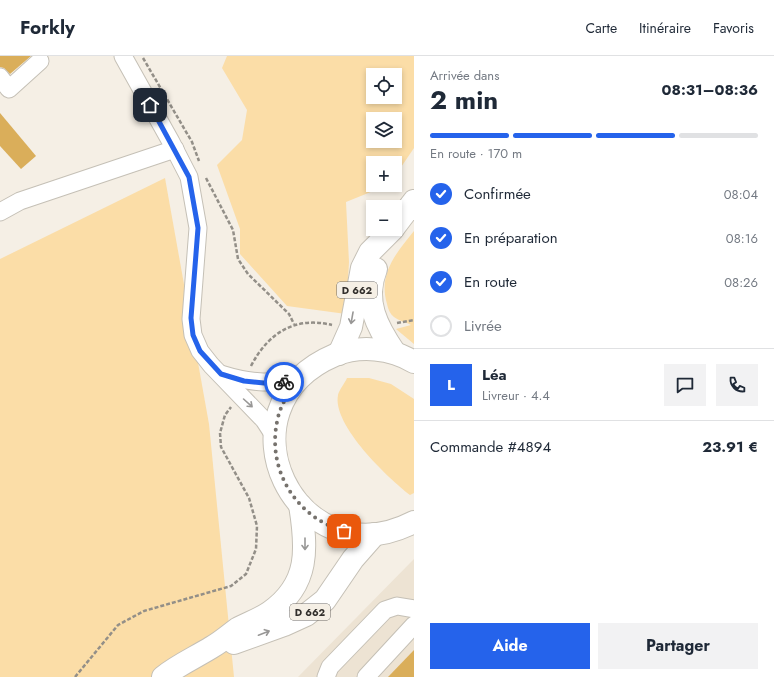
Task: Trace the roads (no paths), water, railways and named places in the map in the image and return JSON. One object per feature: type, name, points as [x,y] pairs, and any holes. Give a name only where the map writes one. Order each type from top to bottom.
[{"type":"main road","name":"D 662","points":[[402,217],[414,201]]},
{"type":"main road","name":"D 662","points":[[339,354],[351,327],[362,268],[370,252],[386,236]]},
{"type":"main road","name":"D 662","points":[[390,236],[374,274],[371,302],[377,325],[404,357]]},
{"type":"main road","points":[[404,357],[366,349],[339,354],[324,360],[299,379],[289,391],[277,421],[275,437],[276,456],[280,474],[288,490],[300,505],[316,519],[334,528],[354,534],[375,534],[390,532],[414,522]]},
{"type":"main road","name":"D 662","points":[[162,677],[188,660],[213,647],[237,629],[269,613],[291,593],[302,569],[305,553],[305,538],[300,505]]},
{"type":"main road","name":"D 662","points":[[213,647],[243,641],[306,615],[325,600],[353,559],[375,534]]},
{"type":"street","points":[[123,56],[189,177],[198,228],[191,318],[193,335],[200,351],[221,374],[241,388],[250,404],[264,420],[275,437]]},
{"type":"street","points":[[0,77],[9,88],[40,61]]},
{"type":"street","points":[[0,212],[20,201],[175,149]]},
{"type":"street","points":[[241,388],[264,383],[299,379]]},
{"type":"street","points":[[326,677],[330,668],[385,610],[397,606],[414,609]]},
{"type":"street","points":[[366,677],[414,625]]}]
